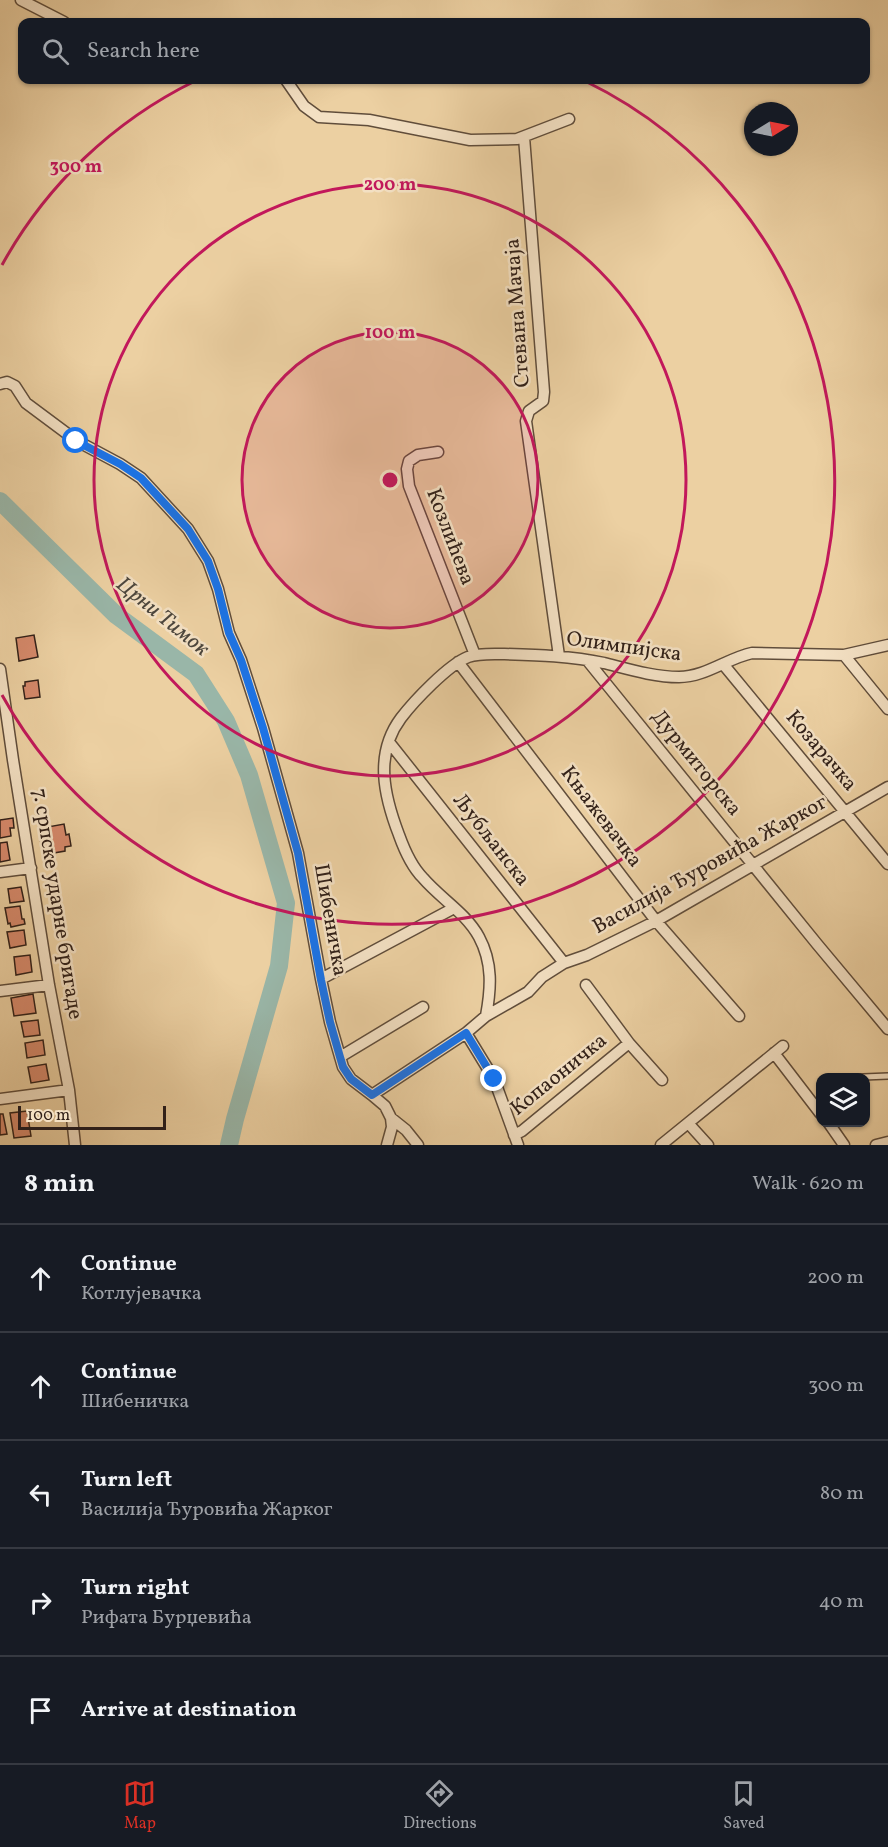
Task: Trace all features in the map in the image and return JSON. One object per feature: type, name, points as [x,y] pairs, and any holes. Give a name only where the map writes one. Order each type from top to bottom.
[{"type":"street","points":[[21,0],[56,18]]},
{"type":"street","points":[[289,84],[304,106],[319,117],[369,120],[470,140],[524,137],[569,119]]},
{"type":"street","name":"Стевана Мачаја","points":[[524,137],[544,392],[541,404],[527,414],[526,424],[559,656]]},
{"type":"street","name":"Шибеничка","points":[[0,384],[7,382],[15,386],[26,403],[76,441],[141,478],[188,529],[208,561],[229,633],[246,675],[298,853],[321,980],[343,1067],[351,1079],[385,1106],[391,1118],[406,1130],[417,1145]]},
{"type":"street","name":"Козлићева","points":[[438,452],[418,455],[409,461],[407,469],[409,486],[475,655]]},
{"type":"street","name":"Олимпијска","points":[[486,1016],[491,992],[487,955],[467,919],[420,876],[402,843],[389,808],[384,785],[384,764],[389,742],[401,719],[416,700],[458,662],[475,655],[559,656],[662,676],[683,677],[752,653],[844,655],[888,645]]},
{"type":"street","points":[[844,655],[888,709]]},
{"type":"street","name":"Дурмиторска","points":[[587,660],[888,1029]]},
{"type":"street","name":"Књажевачка","points":[[458,662],[656,921],[739,1016]]},
{"type":"street","name":"Козарачка","points":[[723,664],[888,864]]},
{"type":"street","name":"7. српске ударне бригаде","points":[[0,669],[49,985],[69,1090],[75,1145]]},
{"type":"street","name":"Љубљанска","points":[[389,742],[564,963]]},
{"type":"street","points":[[0,762],[13,760]]},
{"type":"street","name":"Василија Ђуровића Жарког","points":[[372,1095],[466,1033],[486,1016],[528,992],[542,977],[564,963],[587,956],[656,921],[888,788]]},
{"type":"street","points":[[0,872],[31,868]]},
{"type":"street","points":[[321,980],[454,908]]},
{"type":"street","points":[[0,991],[49,985]]},
{"type":"street","points":[[586,985],[629,1043],[662,1080]]},
{"type":"street","points":[[340,1057],[423,1007]]},
{"type":"street","points":[[466,1033],[494,1079],[516,1140]]},
{"type":"street","name":"Копаоничка","points":[[516,1140],[522,1131],[629,1043]]},
{"type":"street","points":[[661,1145],[783,1046]]},
{"type":"street","points":[[774,1053],[816,1108]]},
{"type":"street","points":[[0,1099],[69,1090]]},
{"type":"street","points":[[387,1145],[392,1127],[391,1118]]},
{"type":"street","points":[[688,1122],[708,1145]]},
{"type":"street","points":[[832,1127],[843,1145]]},
{"type":"street","points":[[876,1145],[888,1142]]},
{"type":"lane","points":[[870,1076],[888,1076]]},
{"type":"building","points":[[34,635],[38,657],[19,661],[16,638]]},
{"type":"building","points":[[38,680],[40,697],[25,699],[23,686],[25,682]]},
{"type":"building","points":[[13,818],[14,828],[10,828],[11,836],[0,838],[0,820]]},
{"type":"building","points":[[64,824],[71,846],[65,847],[65,851],[43,855],[40,838],[43,837],[42,828]]},
{"type":"building","points":[[7,842],[10,860],[0,862],[0,843]]},
{"type":"building","points":[[21,887],[24,901],[10,903],[8,889]]},
{"type":"building","points":[[20,906],[25,924],[11,927],[10,923],[8,924],[5,908]]},
{"type":"building","points":[[24,930],[26,945],[10,948],[7,932]]},
{"type":"building","points":[[30,955],[32,972],[16,975],[14,957]]},
{"type":"building","points":[[33,994],[36,1013],[14,1016],[11,998]]},
{"type":"building","points":[[38,1020],[40,1035],[24,1037],[21,1022]]},
{"type":"building","points":[[43,1040],[45,1055],[27,1058],[25,1043]]},
{"type":"building","points":[[46,1064],[49,1080],[31,1083],[28,1067]]},
{"type":"building","points":[[27,1111],[31,1136],[14,1138],[10,1113]]},
{"type":"building","points":[[0,1114],[3,1114],[7,1134],[0,1135]]},
{"type":"waterway","name":"Црни Тимок","points":[[0,501],[116,615],[196,674],[226,721],[249,775],[286,903],[279,966],[229,1145]]},
{"type":"route","points":[[76,441],[141,478],[188,529],[208,561],[229,633],[241,660],[280,786],[298,853],[330,1022],[346,1074],[372,1095],[466,1033],[494,1079]]}]
